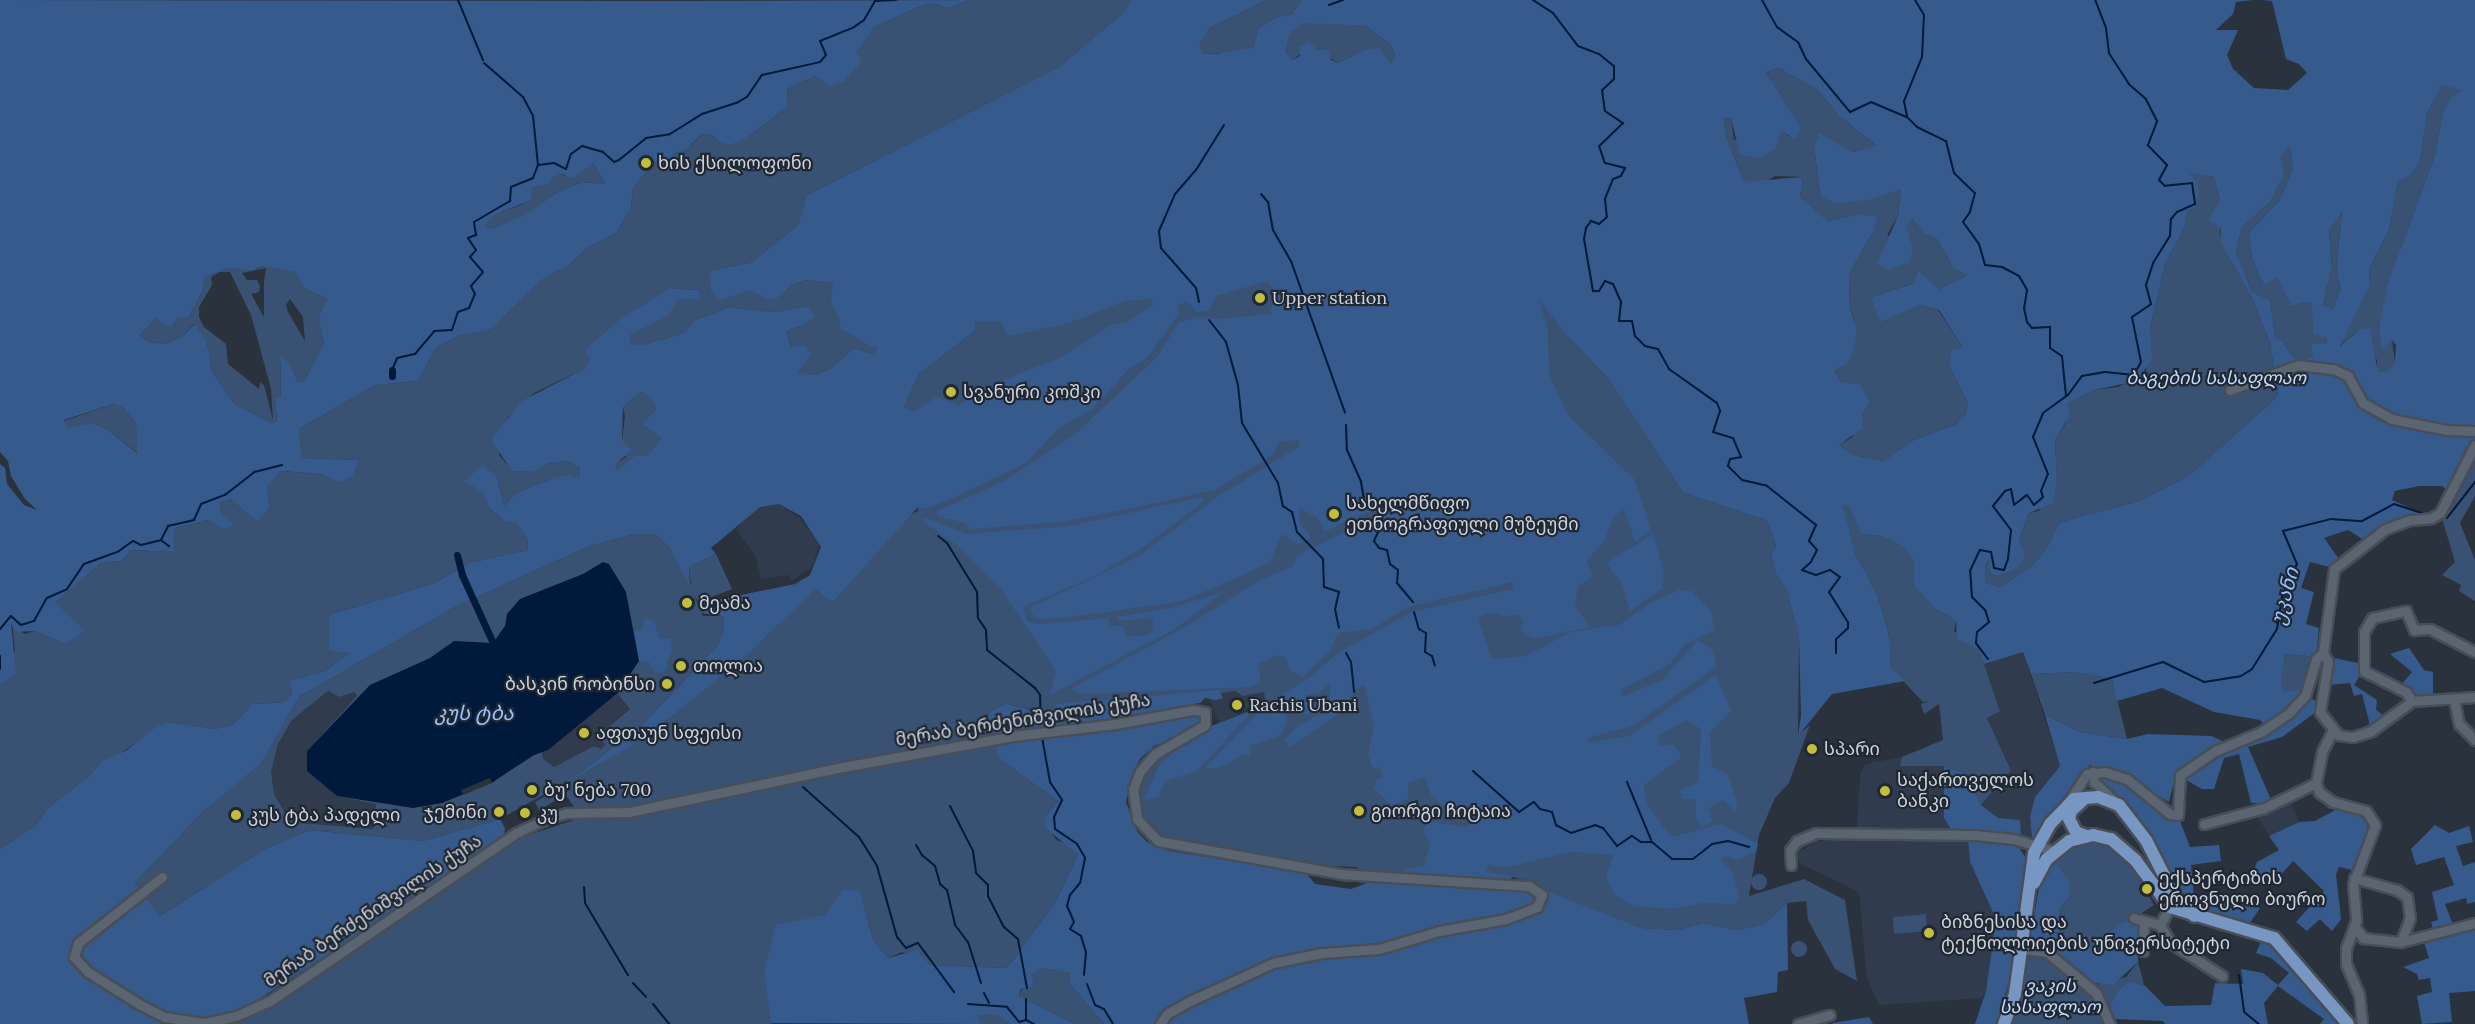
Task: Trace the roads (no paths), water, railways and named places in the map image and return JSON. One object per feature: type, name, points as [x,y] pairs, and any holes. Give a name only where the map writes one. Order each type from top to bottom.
[{"type":"main road","points":[[2004,1024],[2015,994],[2023,949],[2031,893],[2033,859],[2031,844],[2068,803],[2084,796],[2098,797],[2119,805],[2137,829],[2174,896],[2194,916]]},
{"type":"main road","points":[[2098,797],[2080,802],[2069,816],[2073,829],[2086,836],[2105,837],[2122,846],[2169,906],[2194,916],[2274,938],[2348,1024]]},
{"type":"main road","points":[[2122,846],[2138,846],[2137,829]]},
{"type":"main road","points":[[2031,893],[2039,872],[2054,851],[2086,836]]},
{"type":"street","points":[[2230,390],[2298,365],[2333,369],[2348,376],[2363,403],[2392,419],[2446,430],[2475,431]]},
{"type":"street","points":[[2332,732],[2319,708],[2328,662],[2323,653],[2334,569],[2385,529],[2410,520],[2434,517],[2475,445]]},
{"type":"street","points":[[2412,701],[2406,692],[2364,671],[2364,632],[2372,618],[2406,611],[2414,630],[2430,629],[2475,652]]},
{"type":"street","points":[[2068,803],[2084,777],[2093,772],[2127,779],[2170,814],[2178,815],[2180,776],[2216,751],[2261,732],[2288,714],[2305,696],[2316,659],[2323,653]]},
{"type":"street","points":[[2332,732],[2353,736],[2370,731],[2412,701],[2475,697]]},
{"type":"street","points":[[2454,699],[2459,724],[2475,740]]},
{"type":"street","name":"მერაბ ბერძენიშვილის ქუჩა","points":[[162,877],[78,943],[74,957],[88,972],[148,1008],[189,1023],[205,1023],[236,1016],[278,996],[516,833],[548,818],[567,813],[629,813],[843,767],[1021,735],[1115,724],[1193,710],[1204,712],[1205,725],[1155,754],[1140,771],[1132,789],[1137,819],[1158,841],[1341,874],[1529,886],[1542,895],[1537,907],[1506,919],[1439,931],[1379,949],[1322,953],[1273,963],[1190,1001],[1167,1014],[1160,1024]]},
{"type":"street","points":[[2332,732],[2322,752],[2316,783],[2326,799],[2366,811],[2374,821],[2374,831],[2354,878],[2355,927],[2346,948],[2346,964],[2359,994],[2362,1024]]},
{"type":"street","points":[[2093,772],[2094,782],[2119,805]]},
{"type":"street","points":[[2204,824],[2264,808],[2316,783]]},
{"type":"street","points":[[1791,866],[1790,850],[1797,841],[1816,833],[1959,834],[2031,844],[2054,851]]},
{"type":"street","points":[[2354,878],[2397,890],[2406,897],[2410,918],[2401,942]]},
{"type":"street","points":[[2160,925],[2169,906]]},
{"type":"street","points":[[2143,951],[2139,920],[2160,925],[2171,943],[2222,976]]},
{"type":"street","points":[[2355,927],[2363,938],[2401,942],[2416,941],[2456,926],[2475,923]]},
{"type":"street","points":[[2023,949],[2047,952],[2096,993],[2110,1024]]},
{"type":"street","points":[[1798,1024],[1830,1015]]},
{"type":"water","name":"კუს ტბა","points":[[603,562],[609,564],[626,592],[639,661],[618,693],[548,750],[534,755],[493,782],[442,803],[413,808],[337,796],[307,771],[307,751],[370,685],[430,658],[454,641],[493,643],[505,626],[507,614],[520,599],[583,574]]},
{"type":"waterway","points":[[458,0],[483,60]]},
{"type":"waterway","points":[[392,370],[397,358],[415,354],[434,331],[452,330],[458,312],[469,308],[475,294],[471,286],[483,272],[470,257],[476,250],[468,238],[476,235],[474,222],[510,201],[511,187],[533,178],[538,165],[554,163],[566,169],[571,154],[582,146],[603,152],[614,162],[619,160],[646,138],[670,134],[702,114],[747,97],[762,75],[820,62],[826,55],[820,41],[854,27],[864,20],[875,1],[896,0]]},
{"type":"waterway","points":[[1329,5],[1343,0]]},
{"type":"waterway","points":[[1533,0],[1553,13],[1578,46],[1599,54],[1614,66],[1614,79],[1602,90],[1605,111],[1623,123],[1599,146],[1605,163],[1625,168],[1621,176],[1613,179],[1605,199],[1607,217],[1599,224],[1591,221],[1586,228],[1584,239],[1593,291],[1599,291],[1605,281],[1613,284],[1621,302],[1619,321],[1632,321],[1635,336],[1645,346],[1658,349],[1669,369],[1717,403],[1720,411],[1713,432],[1733,438],[1741,457],[1730,459],[1728,466],[1742,480],[1767,486],[1816,525],[1809,541],[1817,550],[1811,562],[1802,570],[1816,575],[1830,570],[1840,577],[1829,592],[1848,622],[1848,628],[1836,639],[1836,653]]},
{"type":"waterway","points":[[1762,0],[1777,27],[1798,42],[1806,59],[1850,112],[1871,102],[1907,117]]},
{"type":"waterway","points":[[1915,0],[1924,15],[1922,57],[1904,101],[1907,117],[1917,127],[1946,141],[1954,173],[1975,193],[1970,212],[1963,222],[1979,244],[1985,265],[2002,267],[2019,276],[2027,290],[2024,308],[2027,322],[2032,328],[2050,327],[2050,348],[2062,356],[2066,396]]},
{"type":"waterway","points":[[1988,659],[1976,643],[1977,632],[1989,622],[1985,610],[1972,597],[1970,571],[1980,550],[1991,552],[1994,568],[2004,570],[2008,559],[2011,530],[1993,506],[2005,491],[2011,489],[2014,505],[2027,495],[2034,505],[2043,497],[2041,491],[2048,474],[2033,437],[2043,413],[2068,395],[2082,376],[2105,372],[2134,375],[2141,362],[2132,317],[2151,304],[2146,285],[2153,263],[2170,236],[2171,219],[2177,212],[2195,204],[2192,183],[2165,186],[2159,180],[2167,165],[2148,145],[2157,121],[2146,99],[2129,84],[2109,53],[2106,28],[2095,0]]},
{"type":"waterway","points":[[484,63],[523,97],[533,116],[538,165]]},
{"type":"waterway","points":[[1199,302],[1196,288],[1161,248],[1159,231],[1175,194],[1196,170],[1224,125]]},
{"type":"waterway","points":[[1261,194],[1268,202],[1273,230],[1291,261],[1345,413]]},
{"type":"waterway","points":[[1209,320],[1226,342],[1238,385],[1242,423],[1278,483],[1283,506],[1292,512],[1297,532],[1323,559],[1324,587],[1339,592],[1335,609],[1339,628]]},
{"type":"waterway","points":[[392,370],[392,376]]},
{"type":"waterway","points":[[1346,425],[1347,450],[1361,482],[1365,505]]},
{"type":"waterway","points":[[0,629],[11,616],[21,625],[34,621],[47,598],[67,589],[84,564],[119,551],[133,541],[141,545],[161,540],[168,526],[194,520],[201,504],[225,495],[254,472],[282,465]]},
{"type":"waterway","name":"უკანი","points":[[2439,518],[2447,518],[2475,482]]},
{"type":"waterway","name":"უკანი","points":[[2094,683],[2163,662],[2204,682],[2241,676],[2252,669],[2277,629],[2282,596],[2297,564],[2283,531],[2331,519],[2362,521],[2394,504],[2428,515]]},
{"type":"waterway","points":[[1369,519],[1378,532],[1374,541],[1379,548],[1387,550],[1390,564],[1398,570],[1397,583],[1413,602]]},
{"type":"waterway","points":[[938,536],[947,543],[977,592],[978,618],[986,630],[987,650],[1035,688],[1040,695],[1041,722]]},
{"type":"waterway","points":[[162,541],[169,546]]},
{"type":"waterway","points":[[457,555],[462,575],[493,643]]},
{"type":"waterway","points":[[1414,612],[1419,629],[1426,633],[1425,652],[1432,656],[1435,666]]},
{"type":"waterway","points":[[1346,653],[1351,662],[1354,692]]},
{"type":"waterway","points":[[0,656],[0,669]]},
{"type":"waterway","points":[[1042,737],[1050,782],[1062,800],[1054,817],[1055,829],[1077,844],[1085,858],[1080,883],[1070,895],[1067,906],[1074,922],[1070,929],[1081,936],[1086,952],[1084,975]]},
{"type":"waterway","points":[[1473,771],[1519,812],[1534,802],[1540,809],[1552,812],[1556,825],[1571,833],[1595,825],[1603,828],[1617,846],[1632,836],[1641,842],[1652,842],[1672,859],[1693,859],[1712,844],[1728,841],[1749,847]]},
{"type":"waterway","points":[[1627,782],[1651,840]]},
{"type":"waterway","points":[[803,787],[859,837],[877,866],[897,937],[906,948],[918,943],[954,992]]},
{"type":"waterway","points":[[950,806],[973,851],[976,873],[988,885],[988,896],[1004,927],[1018,939],[1027,988]]},
{"type":"waterway","points":[[916,845],[922,855],[935,866],[940,884],[947,890],[955,925],[968,942],[981,983]]},
{"type":"waterway","points":[[584,887],[585,903],[628,975]]},
{"type":"waterway","name":"უკანი","points":[[2239,975],[2244,1012],[2259,1024]]},
{"type":"waterway","points":[[633,983],[646,997]]},
{"type":"waterway","points":[[1087,984],[1095,1005],[1104,1009],[1113,1024]]},
{"type":"waterway","points":[[984,993],[989,1003]]},
{"type":"waterway","points":[[1026,999],[1026,1020]]},
{"type":"waterway","points":[[653,1004],[669,1024]]},
{"type":"waterway","points":[[968,1004],[1007,1007],[1019,1022],[1026,1020],[1034,1024]]},
{"type":"place","name":"ხის ქსილოფონი","points":[[646,163]]},
{"type":"place","name":"Upper station","points":[[1260,298]]},
{"type":"place","name":"სვანური კოშკი","points":[[951,392]]},
{"type":"place","name":"სახელმწიფო ეთნოგრაფიული მუზეუმი","points":[[1334,514]]},
{"type":"place","name":"მეამა","points":[[687,603]]},
{"type":"place","name":"თოლია","points":[[681,666]]},
{"type":"place","name":"ბასკინ რობინსი","points":[[667,684]]},
{"type":"place","name":"Rachis Ubani","points":[[1237,705]]},
{"type":"place","name":"აფთაუნ სფეისი","points":[[584,733]]},
{"type":"place","name":"სპარი","points":[[1812,749]]},
{"type":"place","name":"ბუ' ნება 700","points":[[532,790]]},
{"type":"place","name":"საქართველოს ბანკი","points":[[1885,791]]},
{"type":"place","name":"გიორგი ჩიტაია","points":[[1359,811]]},
{"type":"place","name":"ჯემინი","points":[[499,812]]},
{"type":"place","name":"კუ","points":[[525,813]]},
{"type":"place","name":"კუს ტბა პადელი","points":[[236,815]]},
{"type":"place","name":"ექსპერტიზის ეროვნული ბიურო","points":[[2147,889]]},
{"type":"place","name":"ბიზნესისა და ტექნოლოიების უნივერსიტეტი","points":[[1929,933]]},
{"type":"park label","name":"ბაგების სასაფლაო","points":[[2216,378]]},
{"type":"park label","name":"ვაკის სასაფლაო","points":[[2050,997]]}]
